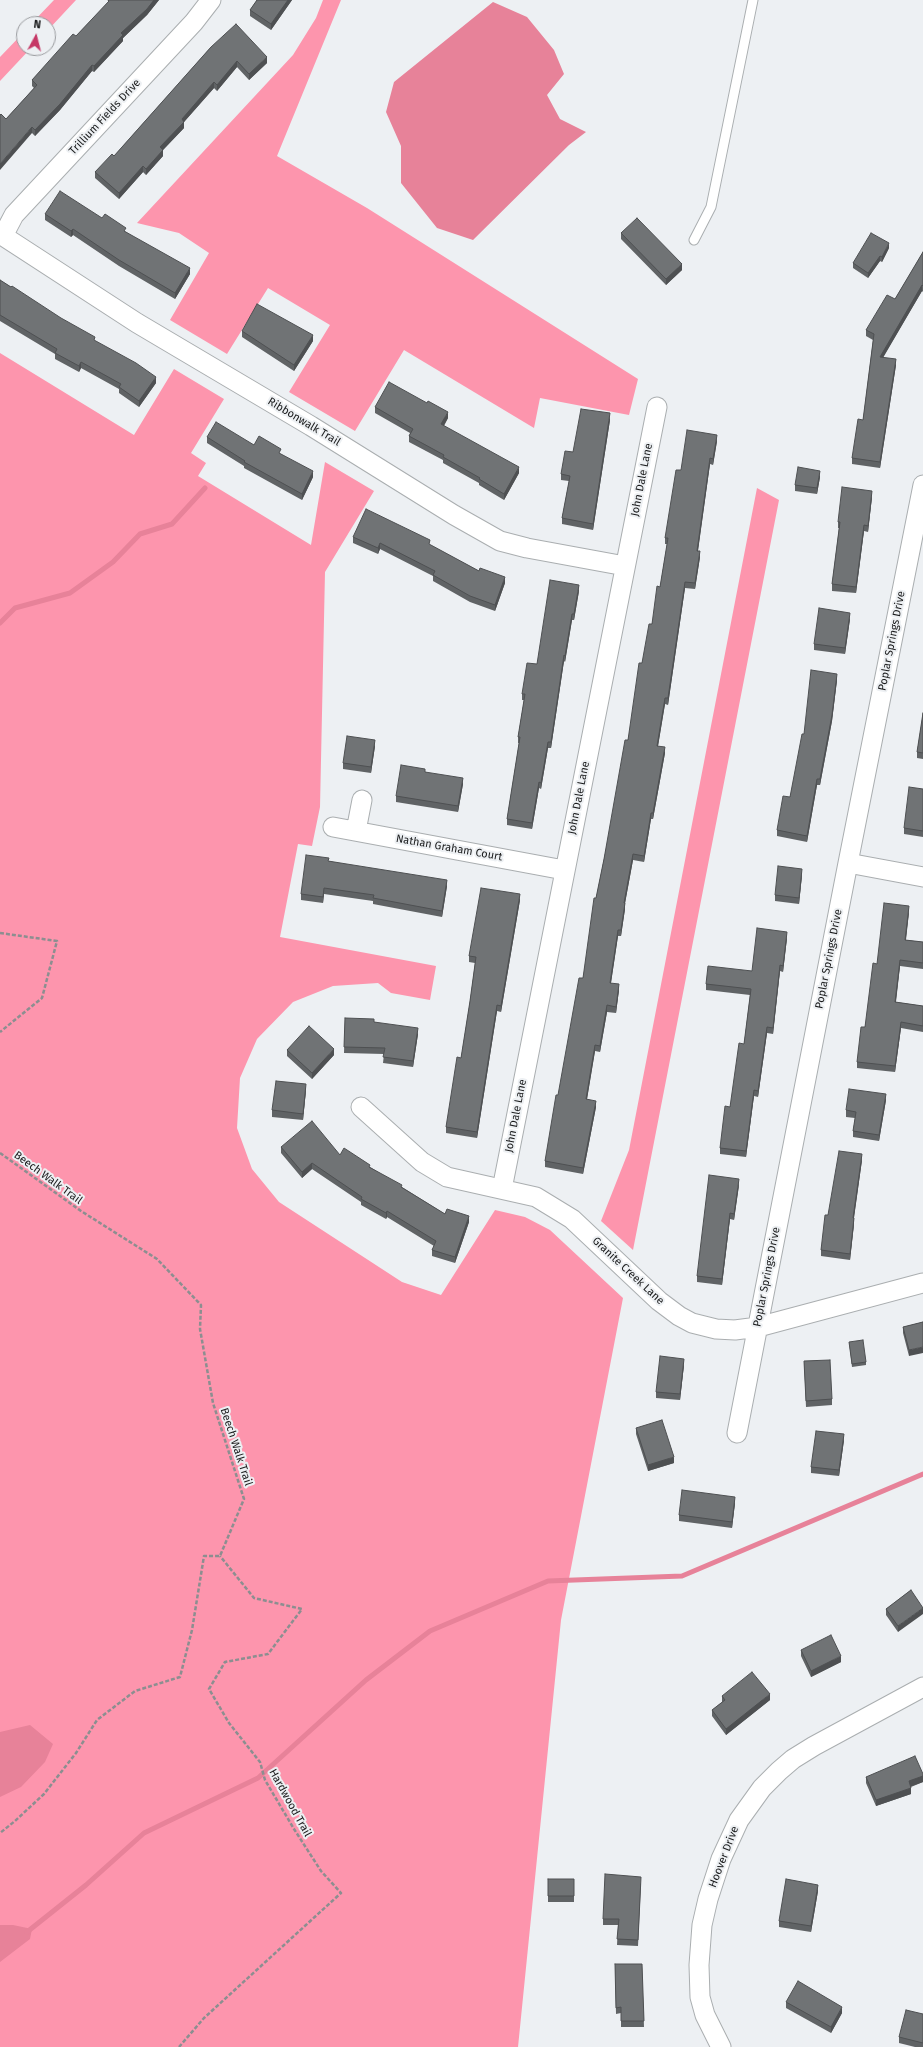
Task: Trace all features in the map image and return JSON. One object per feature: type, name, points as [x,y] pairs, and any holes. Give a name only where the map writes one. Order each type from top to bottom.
[{"type":"street","name":"Trillium Fields Drive","points":[[1,235],[14,215],[194,22],[211,0]]},
{"type":"street","name":"Ribbonwalk Trail","points":[[1,235],[137,323],[311,426],[454,515],[500,541],[527,548],[625,566]]},
{"type":"street","name":"John Dale Lane","points":[[502,1189],[564,870],[657,407]]},
{"type":"street","name":"Poplar Springs Drive","points":[[737,1433],[848,863],[921,506],[923,485]]},
{"type":"street","points":[[356,832],[362,800]]},
{"type":"street","name":"Nathan Graham Court","points":[[333,827],[564,870]]},
{"type":"street","points":[[848,863],[923,877]]},
{"type":"street","name":"Granite Creek Lane","points":[[361,1107],[422,1162],[447,1177],[536,1198],[572,1219],[659,1301],[679,1316],[692,1323],[716,1329],[735,1330],[758,1327],[923,1283]]},
{"type":"street","name":"Hoover Drive","points":[[721,2047],[705,2015],[700,1997],[699,1965],[702,1925],[708,1899],[721,1859],[739,1820],[762,1788],[793,1759],[923,1687]]},
{"type":"lane","points":[[694,240],[711,207],[753,0]]},
{"type":"path","points":[[0,933],[57,941],[42,998],[0,1032]]},
{"type":"path","name":"Beech Walk Trail","points":[[0,1153],[81,1211],[157,1259],[201,1305],[200,1329],[213,1403],[244,1499],[220,1556]]},
{"type":"path","points":[[0,1833],[44,1794],[76,1753],[96,1720],[135,1692],[180,1677],[192,1630],[204,1556],[220,1556]]},
{"type":"path","name":"Hardwood Trail","points":[[179,2047],[204,2018],[341,1892],[321,1871],[265,1780],[260,1762],[229,1723],[209,1689],[225,1662],[268,1654],[302,1609],[254,1598],[220,1556]]},
{"type":"shaded area","points":[[54,0],[76,0],[56,21],[56,16],[39,16]]},
{"type":"shaded area","points":[[323,0],[341,0],[277,156],[367,208],[638,379],[629,415],[540,398],[534,428],[404,350],[355,431],[289,392],[330,325],[268,288],[227,354],[170,320],[209,253],[179,233],[137,223],[293,55],[316,18]]},
{"type":"shaded area","points":[[493,2],[527,17],[554,50],[564,74],[547,95],[560,119],[586,132],[569,145],[473,240],[437,228],[401,183],[401,146],[386,112],[394,82]]},
{"type":"shaded area","points":[[16,40],[16,56],[23,56],[0,81],[0,57]]},
{"type":"shaded area","points":[[0,353],[134,435],[174,369],[224,399],[191,453],[206,463],[198,476],[311,545],[325,462],[374,491],[325,572],[320,807],[312,846],[298,844],[280,937],[436,966],[430,1000],[391,993],[378,983],[333,986],[293,1002],[257,1039],[240,1078],[237,1128],[252,1169],[279,1202],[402,1282],[441,1295],[495,1210],[525,1217],[550,1230],[623,1298],[561,1620],[518,2047],[0,2047]]},
{"type":"shaded area","points":[[757,488],[779,500],[633,1250],[601,1221],[629,1150]]},
{"type":"shaded area","points":[[30,1725],[53,1744],[45,1762],[21,1787],[0,1797],[0,1732]]},
{"type":"shaded area","points":[[0,1925],[13,1925],[32,1929],[30,1939],[0,1962]]},
{"type":"building","points":[[108,0],[154,0],[147,9],[121,33],[123,35],[94,66],[92,65],[60,104],[35,130],[32,127],[0,164],[0,115],[1,114],[6,119],[37,85],[32,80],[53,56],[56,56],[56,53],[73,34],[76,36],[109,1]]},
{"type":"building","points":[[257,0],[288,0],[271,24],[250,10]]},
{"type":"building","points":[[236,24],[267,57],[249,74],[237,61],[217,85],[214,82],[182,119],[184,122],[160,147],[163,150],[146,169],[143,166],[119,193],[95,172],[112,154],[114,156],[211,47]]},
{"type":"building","points":[[60,191],[102,218],[105,214],[126,228],[124,231],[190,268],[175,293],[119,260],[73,229],[71,231],[45,214]]},
{"type":"building","points":[[637,218],[682,264],[666,279],[621,233]]},
{"type":"building","points":[[871,233],[889,243],[882,257],[880,256],[868,273],[853,263]]},
{"type":"building","points":[[923,252],[923,286],[922,285],[880,357],[896,359],[880,462],[852,458],[858,419],[863,420],[874,334],[866,330],[887,295],[895,299]]},
{"type":"building","points":[[0,280],[11,287],[12,286],[61,318],[95,337],[94,340],[136,363],[156,377],[139,401],[119,387],[121,384],[81,362],[79,366],[55,353],[57,349],[0,315]]},
{"type":"building","points":[[257,304],[313,335],[294,365],[242,331]]},
{"type":"building","points":[[389,382],[427,403],[428,401],[448,412],[441,424],[519,467],[504,494],[479,479],[480,478],[443,457],[444,455],[409,436],[413,429],[375,407]]},
{"type":"building","points":[[581,409],[610,413],[593,524],[562,518],[570,476],[561,474],[565,451],[573,452]]},
{"type":"building","points":[[216,422],[254,445],[259,436],[281,449],[279,453],[313,471],[302,494],[244,462],[245,461],[207,437]]},
{"type":"building","points":[[687,430],[717,435],[713,459],[710,458],[697,551],[700,551],[695,583],[685,582],[668,698],[665,698],[657,746],[665,747],[653,813],[651,813],[644,856],[633,854],[624,903],[621,930],[618,930],[610,983],[619,984],[616,1007],[607,1005],[600,1046],[595,1045],[586,1099],[596,1101],[583,1168],[545,1161],[556,1095],[558,1095],[579,978],[583,978],[594,898],[596,898],[604,859],[625,740],[628,740],[639,663],[642,663],[649,624],[652,624],[657,586],[660,587],[668,538],[665,538],[676,470],[681,470]]},
{"type":"building","points":[[798,467],[820,471],[817,488],[795,485]]},
{"type":"building","points":[[842,487],[872,491],[868,526],[864,525],[856,587],[832,584],[840,522],[838,522]]},
{"type":"building","points":[[366,509],[430,540],[429,544],[479,571],[480,568],[505,577],[495,605],[470,596],[433,575],[435,571],[380,543],[378,548],[353,537]]},
{"type":"building","points":[[550,580],[579,585],[574,614],[572,614],[565,656],[564,655],[551,742],[548,742],[532,823],[507,819],[520,737],[518,737],[525,694],[522,694],[527,663],[537,664]]},
{"type":"building","points":[[819,608],[850,613],[845,648],[814,644]]},
{"type":"building","points":[[811,670],[837,674],[832,715],[820,779],[817,779],[807,836],[777,830],[783,796],[790,797],[802,734],[804,734]]},
{"type":"building","points":[[923,713],[923,753],[917,752]]},
{"type":"building","points":[[347,736],[375,740],[371,767],[343,763]]},
{"type":"building","points":[[401,765],[425,769],[425,772],[463,778],[458,806],[396,796]]},
{"type":"building","points":[[909,787],[923,789],[923,831],[904,828]]},
{"type":"building","points":[[306,855],[329,858],[328,861],[447,880],[442,911],[373,898],[374,895],[324,888],[323,897],[301,894]]},
{"type":"building","points":[[778,866],[802,869],[799,898],[775,895]]},
{"type":"building","points":[[481,888],[520,894],[501,1006],[497,1005],[477,1132],[446,1127],[457,1057],[461,1058],[470,1001],[476,957],[469,956]]},
{"type":"building","points":[[884,903],[909,906],[905,940],[923,942],[923,963],[900,960],[895,1002],[923,1006],[923,1026],[901,1022],[895,1066],[857,1062],[861,1027],[865,1027],[873,963],[877,964]]},
{"type":"building","points":[[757,928],[787,932],[783,966],[780,965],[773,1028],[767,1027],[758,1091],[754,1090],[746,1151],[720,1148],[725,1106],[730,1107],[739,1043],[744,1044],[751,989],[706,984],[708,966],[752,971]]},
{"type":"building","points":[[345,1018],[374,1019],[374,1022],[418,1028],[413,1061],[383,1057],[385,1048],[344,1047]]},
{"type":"building","points":[[309,1026],[334,1049],[312,1073],[287,1050]]},
{"type":"building","points":[[276,1081],[306,1084],[303,1114],[272,1110]]},
{"type":"building","points":[[849,1089],[886,1094],[879,1135],[853,1131],[856,1112],[846,1110]]},
{"type":"building","points":[[312,1121],[340,1155],[344,1148],[370,1165],[369,1167],[402,1185],[401,1187],[445,1214],[447,1209],[469,1216],[455,1257],[432,1250],[436,1241],[387,1211],[386,1213],[361,1199],[362,1197],[312,1163],[302,1172],[281,1147]]},
{"type":"building","points":[[839,1151],[862,1154],[853,1218],[850,1254],[821,1250],[825,1215],[828,1215]]},
{"type":"building","points":[[709,1175],[739,1179],[734,1214],[730,1213],[722,1279],[697,1276]]},
{"type":"building","points":[[923,1322],[923,1347],[909,1350],[903,1327]]},
{"type":"building","points":[[863,1340],[866,1362],[852,1364],[849,1342]]},
{"type":"building","points":[[660,1356],[684,1359],[680,1394],[656,1392]]},
{"type":"building","points":[[830,1360],[832,1399],[806,1401],[804,1361]]},
{"type":"building","points":[[662,1420],[674,1457],[648,1465],[636,1428]]},
{"type":"building","points":[[816,1431],[844,1434],[839,1470],[811,1467]]},
{"type":"building","points":[[682,1490],[735,1497],[732,1522],[679,1515]]},
{"type":"building","points":[[911,1590],[923,1608],[898,1626],[886,1609]]},
{"type":"building","points":[[831,1635],[841,1656],[811,1671],[801,1650]]},
{"type":"building","points":[[752,1672],[770,1694],[726,1729],[712,1710],[725,1700],[722,1696]]},
{"type":"building","points":[[915,1756],[923,1776],[909,1781],[911,1788],[876,1800],[866,1777]]},
{"type":"building","points":[[605,1874],[641,1877],[638,1940],[617,1939],[619,1919],[603,1919]]},
{"type":"building","points":[[548,1879],[574,1879],[574,1896],[548,1896]]},
{"type":"building","points":[[786,1879],[818,1885],[811,1926],[779,1921]]},
{"type":"building","points":[[615,1964],[642,1964],[644,2021],[621,2021],[621,2007],[616,2008]]},
{"type":"building","points":[[798,1981],[842,2007],[831,2027],[786,2002]]},
{"type":"building","points":[[906,2010],[923,2014],[923,2043],[899,2037]]},
{"type":"waterway","points":[[0,623],[15,608],[70,593],[113,562],[140,534],[172,524],[205,488]]},
{"type":"waterway","points":[[27,1932],[86,1885],[144,1833],[258,1778],[366,1680],[430,1631],[548,1581],[682,1576],[923,1474]]}]
